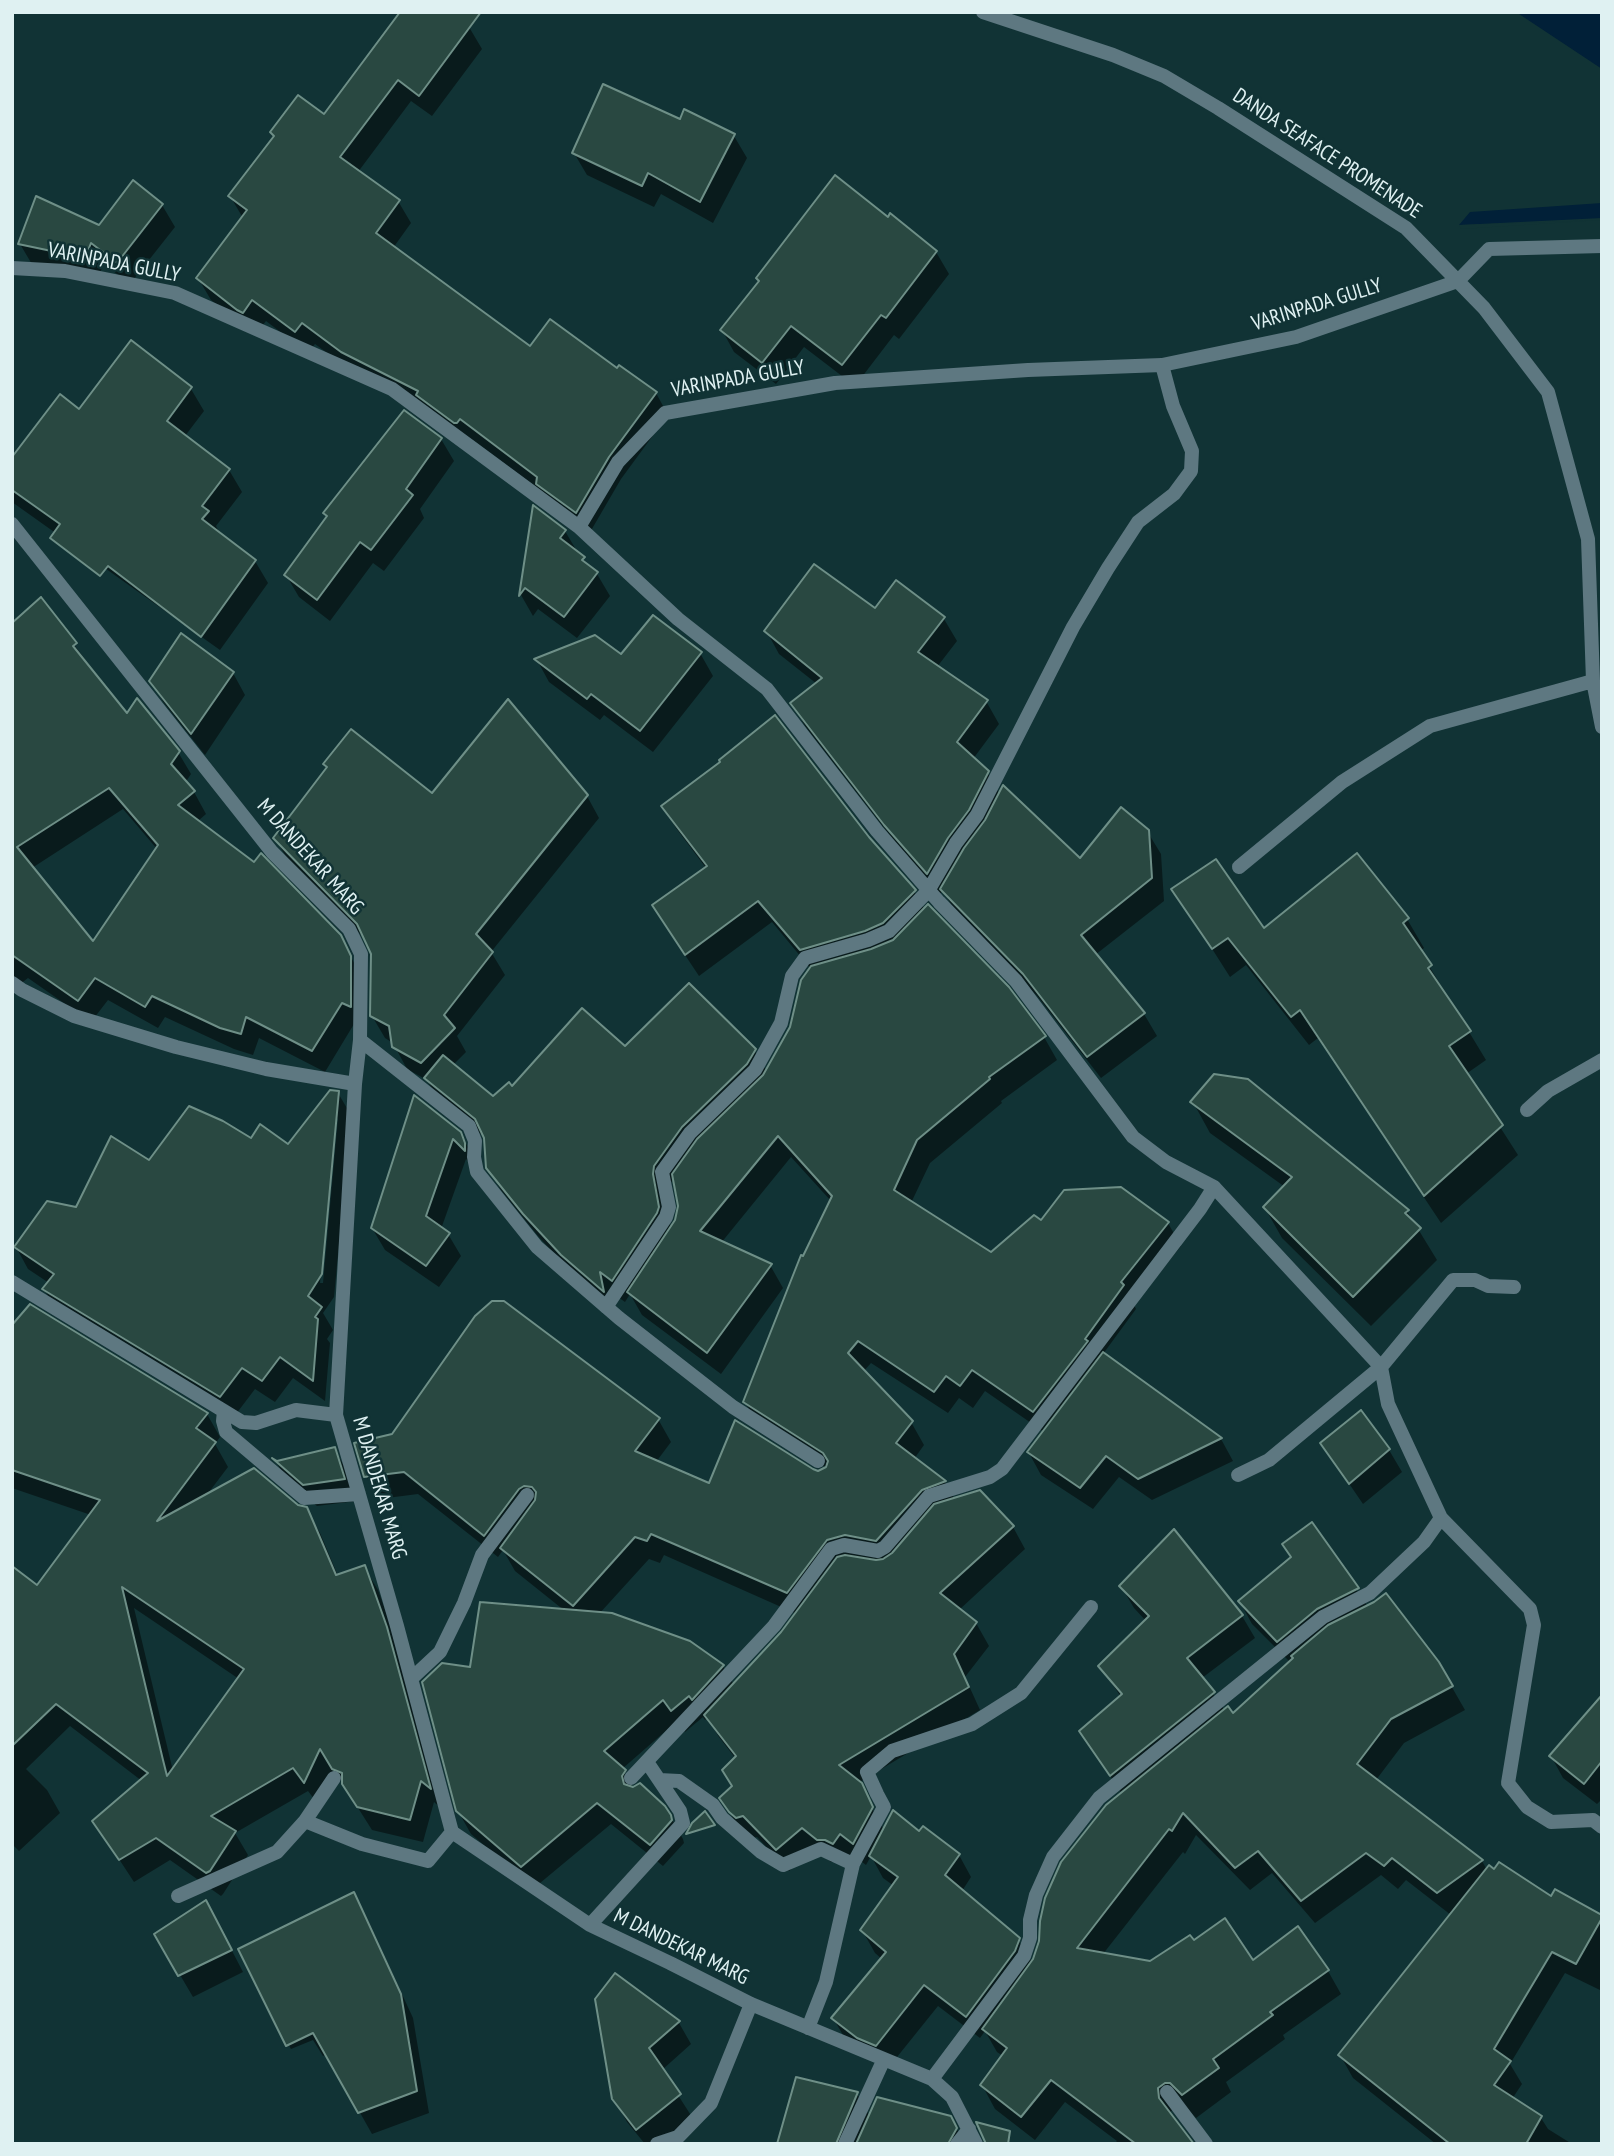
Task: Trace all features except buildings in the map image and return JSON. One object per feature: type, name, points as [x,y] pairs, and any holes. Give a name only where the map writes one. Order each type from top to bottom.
[{"type":"street","name":"DANDA SEAFACE PROMENADE","points":[[983,12],[1113,55],[1164,76],[1218,107],[1406,228],[1484,308],[1548,392],[1588,540],[1593,681],[1602,727]]},
{"type":"street","points":[[1458,281],[1489,249],[1602,246]]},
{"type":"street","name":"VARINPADA GULLY","points":[[12,268],[65,271],[174,293],[392,388],[579,527],[618,462],[665,414],[835,383],[1028,370],[1162,365],[1296,337],[1458,281]]},
{"type":"street","points":[[606,1307],[666,1217],[669,1207],[662,1171],[690,1133],[755,1070],[781,1023],[792,976],[805,958],[868,940],[889,931],[928,891],[956,843],[977,815],[1073,627],[1108,568],[1138,522],[1174,494],[1191,471],[1192,452],[1173,406],[1162,365]]},
{"type":"street","name":"M DANDEKAR MARG","points":[[12,524],[272,852],[349,929],[361,954],[360,1040],[355,1084],[336,1415],[452,1832],[590,1926],[751,2004],[932,2078],[952,2096],[976,2144]]},
{"type":"street","points":[[579,527],[678,619],[767,689],[877,831],[928,891],[1016,981],[1133,1137],[1166,1162],[1214,1187],[1381,1367],[1388,1404],[1441,1518],[1525,1603],[1533,1617],[1534,1625],[1508,1783],[1527,1807],[1551,1822],[1593,1820],[1602,1826]]},
{"type":"street","points":[[1239,867],[1342,782],[1430,726],[1593,681]]},
{"type":"street","points":[[12,983],[74,1016],[176,1047],[266,1069],[355,1084]]},
{"type":"street","points":[[360,1040],[469,1126],[475,1141],[477,1172],[537,1247],[606,1307],[733,1407],[818,1461]]},
{"type":"street","points":[[1527,1110],[1548,1091],[1602,1060]]},
{"type":"street","points":[[631,1778],[774,1626],[831,1549],[844,1545],[877,1551],[885,1547],[929,1496],[990,1477],[1002,1469],[1214,1187]]},
{"type":"street","points":[[1238,1475],[1269,1460],[1381,1367],[1453,1280],[1475,1280],[1488,1286],[1514,1287]]},
{"type":"street","points":[[12,1282],[249,1424],[296,1410],[336,1415]]},
{"type":"street","points":[[224,1411],[226,1432],[304,1498],[359,1494]]},
{"type":"street","points":[[411,1679],[440,1652],[464,1602],[482,1555],[527,1495]]},
{"type":"street","points":[[932,2078],[1024,1956],[1030,1938],[1035,1895],[1054,1857],[1099,1798],[1323,1618],[1370,1593],[1424,1542],[1441,1518]]},
{"type":"street","points":[[808,2028],[826,1982],[853,1864],[884,1807],[867,1772],[892,1751],[972,1724],[1021,1693],[1091,1607]]},
{"type":"street","points":[[590,1926],[683,1824],[680,1811],[647,1762]]},
{"type":"street","points":[[178,1896],[277,1852],[306,1821],[334,1778]]},
{"type":"street","points":[[659,1780],[679,1781],[713,1805],[722,1818],[761,1852],[783,1865],[821,1849],[853,1864]]},
{"type":"street","points":[[306,1821],[362,1844],[428,1861],[452,1832]]},
{"type":"street","points":[[657,2144],[678,2137],[710,2104],[751,2004]]},
{"type":"street","points":[[845,2144],[884,2059]]},
{"type":"street","points":[[1167,2092],[1206,2144]]},
{"type":"street","points":[[957,2144],[969,2129]]},
{"type":"water","points":[[1516,12],[1602,12],[1602,69]]},
{"type":"water","points":[[1602,203],[1602,218],[1459,225],[1470,212]]},
{"type":"pier","points":[[1602,220],[1461,229],[1459,225]]}]
